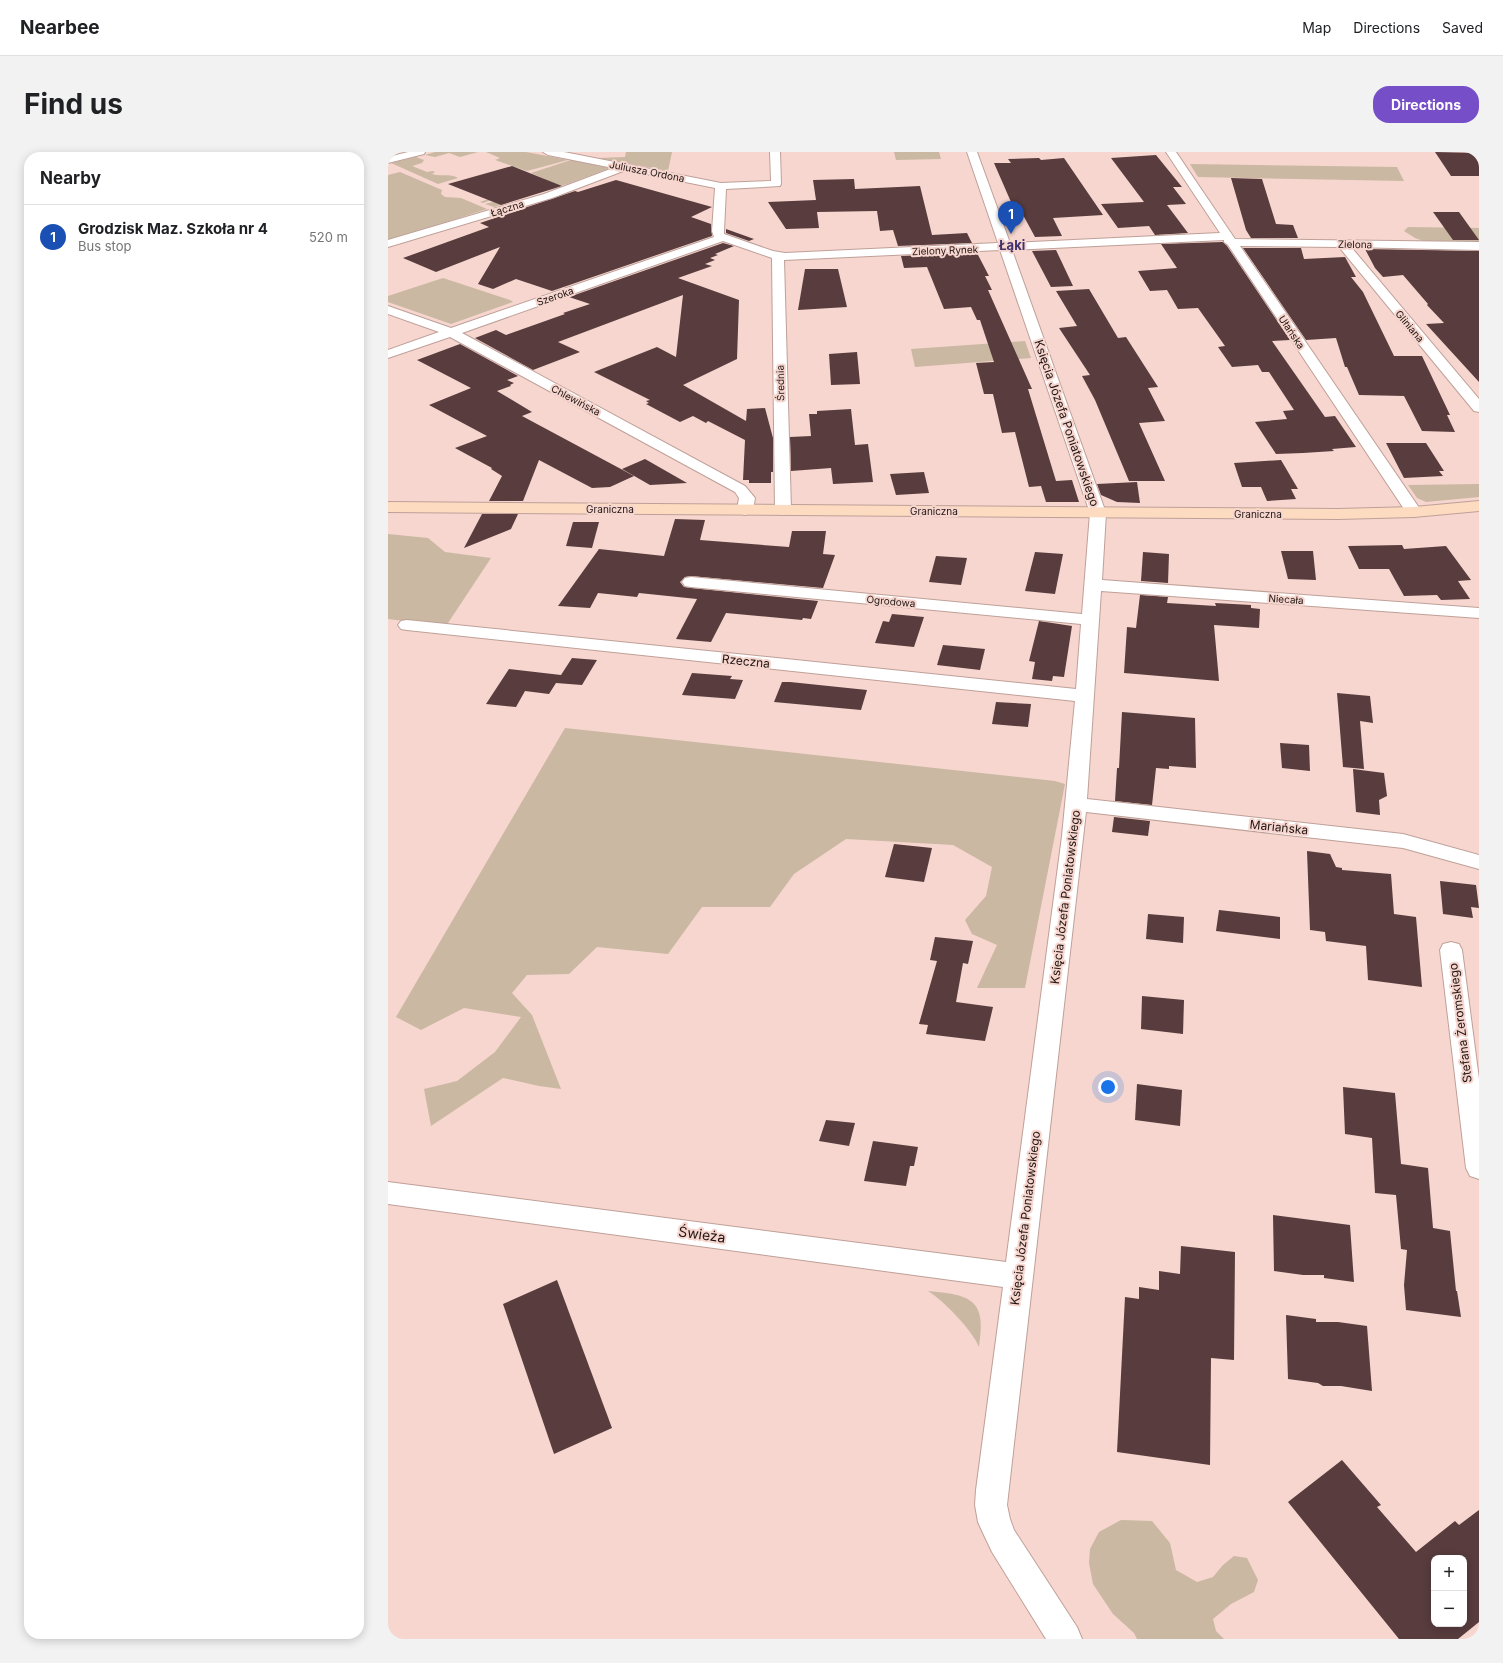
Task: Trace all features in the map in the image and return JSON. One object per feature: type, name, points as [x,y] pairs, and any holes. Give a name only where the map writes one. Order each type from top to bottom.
[{"type":"street","points":[[388,160],[420,152]]},
{"type":"street","name":"Juliusza Ordona","points":[[548,152],[564,153],[721,186]]},
{"type":"street","points":[[722,238],[719,236],[718,231],[721,186],[776,184],[775,152]]},
{"type":"street","name":"Ułańska","points":[[1170,152],[1414,512]]},
{"type":"street","name":"Księcia Józefa Poniatowskiego","points":[[974,153],[1005,248],[1098,512],[1076,804],[1056,977],[1017,1276],[991,1505],[994,1522],[1002,1541],[1065,1639]]},
{"type":"street","name":"Łączna","points":[[388,244],[548,196],[625,167]]},
{"type":"street","name":"Zielony Rynek","points":[[722,238],[778,256],[791,257],[1228,239]]},
{"type":"street","name":"Szeroka","points":[[388,354],[722,238]]},
{"type":"street","name":"Zielona","points":[[1228,239],[1342,244],[1479,246]]},
{"type":"street","name":"Gliniana","points":[[1342,244],[1479,408]]},
{"type":"street","name":"Średnia","points":[[778,256],[783,510]]},
{"type":"street","name":"Chlewińska","points":[[388,310],[451,332],[740,489],[747,498],[745,510]]},
{"type":"street","name":"Graniczna","points":[[388,507],[1338,514],[1414,512],[1479,506]]},
{"type":"street","name":"Ogrodowa","points":[[691,582],[1090,620]]},
{"type":"street","name":"Niecała","points":[[1093,585],[1479,612]]},
{"type":"street","name":"Rzeczna","points":[[407,625],[1085,696]]},
{"type":"street","name":"Mariańska","points":[[1076,804],[1403,840],[1479,862]]},
{"type":"street","name":"Stefana Żeromskiego","points":[[1451,950],[1474,1100],[1479,1168]]},
{"type":"street","name":"Świeża","points":[[388,1193],[1017,1276]]},
{"type":"shaded area","points":[[435,152],[478,152],[460,157],[449,153],[435,157],[425,155]]},
{"type":"shaded area","points":[[486,152],[526,152],[568,160],[527,171],[495,160],[500,158]]},
{"type":"shaded area","points":[[626,152],[672,152],[668,171],[598,158],[625,157]]},
{"type":"shaded area","points":[[894,152],[939,152],[941,159],[896,160]]},
{"type":"shaded area","points":[[416,157],[424,160],[422,163],[412,166],[427,172],[435,172],[432,174],[458,178],[438,184],[391,163]]},
{"type":"shaded area","points":[[571,160],[610,168],[570,183],[494,207],[485,204],[500,200],[496,198],[483,203],[480,202],[545,179],[531,173]]},
{"type":"shaded area","points":[[1190,164],[1397,167],[1404,181],[1198,177]]},
{"type":"shaded area","points":[[400,172],[442,190],[441,194],[445,197],[461,198],[487,209],[391,240],[388,239],[388,175]]},
{"type":"shaded area","points":[[1408,227],[1479,228],[1479,243],[1429,243],[1415,238],[1404,231]]},
{"type":"shaded area","points":[[443,278],[513,302],[451,324],[388,302],[388,296]]},
{"type":"shaded area","points":[[1025,341],[1031,358],[915,367],[911,349]]},
{"type":"shaded area","points":[[1479,484],[1479,497],[1426,502],[1417,498],[1408,485]]},
{"type":"shaded area","points":[[388,534],[428,538],[445,552],[491,558],[446,626],[388,619]]},
{"type":"shaded area","points":[[565,728],[1055,781],[1065,784],[1025,988],[977,988],[997,945],[972,934],[965,920],[986,896],[992,867],[953,845],[846,839],[794,874],[770,907],[702,907],[668,954],[597,947],[569,974],[527,975],[512,993],[532,1015],[561,1089],[503,1078],[431,1126],[424,1089],[457,1081],[495,1052],[521,1017],[464,1008],[421,1030],[396,1017]]},
{"type":"shaded area","points":[[928,1291],[955,1295],[973,1302],[978,1309],[980,1319],[981,1331],[979,1347],[976,1340],[957,1316]]},
{"type":"shaded area","points":[[1121,1520],[1152,1521],[1170,1543],[1176,1570],[1197,1582],[1213,1577],[1223,1565],[1234,1556],[1247,1558],[1258,1580],[1254,1592],[1231,1604],[1213,1619],[1216,1631],[1224,1639],[1137,1639],[1134,1633],[1113,1614],[1093,1584],[1089,1563],[1090,1549],[1099,1532]]},
{"type":"building","points":[[1435,152],[1479,153],[1479,176],[1451,176]]},
{"type":"building","points":[[1156,155],[1182,187],[1173,187],[1186,204],[1167,205],[1188,233],[1155,235],[1149,226],[1118,228],[1101,204],[1144,202],[1111,158]]},
{"type":"building","points":[[1039,158],[1041,160],[1064,158],[1103,215],[1053,218],[1062,236],[1035,237],[1016,202],[1011,202],[994,163],[1011,163],[1008,159]]},
{"type":"building","points":[[512,166],[562,186],[501,205],[448,184]]},
{"type":"building","points":[[1231,178],[1262,179],[1276,224],[1293,225],[1298,238],[1251,238],[1246,230]]},
{"type":"building","points":[[854,179],[855,189],[920,186],[932,235],[967,233],[972,243],[898,246],[893,230],[880,231],[877,211],[817,212],[819,228],[786,229],[768,202],[816,200],[813,180]]},
{"type":"building","points":[[616,180],[712,207],[691,217],[711,224],[712,236],[552,291],[516,279],[493,289],[478,284],[500,247],[436,272],[403,258],[489,227],[480,223],[575,191],[578,192]]},
{"type":"building","points":[[1433,212],[1459,212],[1479,240],[1453,240]]},
{"type":"building","points":[[726,229],[754,239],[749,241],[726,233]]},
{"type":"building","points":[[1223,242],[1290,340],[1272,341],[1325,417],[1335,416],[1356,447],[1332,449],[1334,451],[1276,454],[1255,422],[1287,419],[1283,411],[1294,410],[1269,372],[1262,372],[1258,365],[1232,367],[1218,347],[1225,346],[1198,308],[1178,309],[1167,290],[1150,291],[1138,271],[1177,268],[1161,244]]},
{"type":"building","points":[[723,243],[734,246],[715,254],[718,255],[710,258],[715,260],[705,264],[712,266],[678,278],[739,300],[737,359],[683,385],[746,421],[747,409],[765,408],[773,438],[773,472],[771,472],[771,483],[749,483],[749,480],[743,480],[745,440],[708,421],[706,423],[693,416],[680,422],[646,404],[649,403],[646,401],[650,400],[594,372],[657,347],[676,357],[683,295],[558,342],[580,352],[533,370],[475,338],[496,330],[506,335],[565,314],[563,313],[590,304],[569,297]]},
{"type":"building","points":[[1243,248],[1301,248],[1304,259],[1345,257],[1356,277],[1351,277],[1363,292],[1394,356],[1422,356],[1450,415],[1447,415],[1455,432],[1422,431],[1404,396],[1359,395],[1347,367],[1345,367],[1336,338],[1306,340]]},
{"type":"building","points":[[1365,249],[1479,251],[1479,382],[1426,324],[1444,323],[1427,305],[1428,304],[1403,275],[1383,277],[1375,268]]},
{"type":"building","points":[[1056,250],[1073,286],[1051,287],[1032,251]]},
{"type":"building","points":[[977,253],[989,276],[985,276],[992,290],[988,290],[1032,389],[1028,389],[1056,481],[1072,480],[1079,502],[1046,502],[1041,486],[1029,487],[1015,432],[1002,433],[993,394],[984,394],[976,363],[994,362],[980,320],[977,320],[971,307],[944,309],[927,267],[904,268],[901,256]]},
{"type":"building","points":[[805,269],[838,269],[847,307],[798,310]]},
{"type":"building","points":[[1089,289],[1118,338],[1126,337],[1158,387],[1148,388],[1165,421],[1139,423],[1165,481],[1129,481],[1095,400],[1082,376],[1090,375],[1059,328],[1077,326],[1056,291]]},
{"type":"building","points":[[460,344],[518,376],[507,380],[514,383],[510,385],[511,386],[497,391],[532,412],[522,416],[634,476],[610,487],[592,488],[539,460],[523,501],[489,501],[502,476],[491,469],[492,468],[455,448],[487,436],[429,405],[471,388],[417,360]]},
{"type":"building","points":[[857,352],[860,384],[831,385],[829,354]]},
{"type":"building","points":[[851,409],[855,445],[868,444],[873,482],[833,484],[831,468],[791,471],[790,437],[811,436],[809,414],[817,414],[817,411]]},
{"type":"building","points":[[1386,443],[1426,443],[1444,471],[1439,471],[1443,476],[1404,478]]},
{"type":"building","points":[[645,459],[687,483],[650,485],[622,469]]},
{"type":"building","points":[[1281,460],[1298,489],[1291,489],[1296,499],[1267,501],[1261,487],[1242,487],[1234,463]]},
{"type":"building","points":[[924,472],[929,493],[896,495],[890,474]]},
{"type":"building","points":[[1137,482],[1140,503],[1117,502],[1101,495],[1097,484]]},
{"type":"building","points":[[482,514],[518,514],[511,529],[464,548]]},
{"type":"building","points":[[675,519],[705,520],[700,540],[789,547],[792,531],[826,531],[823,554],[835,555],[823,588],[691,576],[685,577],[680,582],[684,587],[691,588],[818,601],[811,619],[803,618],[802,620],[726,613],[711,642],[676,639],[697,599],[639,593],[637,597],[598,593],[590,608],[558,606],[599,549],[664,556]]},
{"type":"building","points":[[573,522],[599,522],[592,548],[566,546]]},
{"type":"building","points":[[1402,545],[1404,549],[1446,546],[1471,580],[1458,581],[1470,599],[1441,600],[1437,595],[1404,596],[1389,569],[1359,569],[1348,546]]},
{"type":"building","points":[[1281,551],[1313,551],[1316,580],[1288,579]]},
{"type":"building","points":[[1035,552],[1063,554],[1055,594],[1025,591]]},
{"type":"building","points":[[1143,552],[1169,554],[1168,583],[1141,581]]},
{"type":"building","points":[[936,556],[967,558],[961,585],[929,582]]},
{"type":"building","points":[[1140,595],[1168,597],[1167,603],[1216,606],[1215,603],[1251,605],[1251,608],[1260,609],[1259,628],[1214,625],[1219,681],[1124,673],[1127,627],[1136,628]]},
{"type":"building","points":[[892,614],[924,617],[914,647],[875,643],[883,621],[889,622]]},
{"type":"building","points":[[1039,621],[1072,626],[1064,677],[1053,676],[1052,681],[1032,679],[1035,662],[1029,661]]},
{"type":"building","points":[[943,645],[985,649],[980,670],[937,665]]},
{"type":"building","points":[[572,658],[597,660],[582,685],[556,683],[549,694],[525,691],[516,707],[486,704],[509,669],[561,675]]},
{"type":"building","points":[[692,673],[732,676],[730,679],[743,680],[735,699],[682,695]]},
{"type":"building","points":[[782,682],[867,690],[861,710],[774,702]]},
{"type":"building","points":[[1337,693],[1370,696],[1373,723],[1360,721],[1364,769],[1343,767]]},
{"type":"building","points":[[996,702],[1031,704],[1028,727],[992,724]]},
{"type":"building","points":[[1122,712],[1195,718],[1196,768],[1169,766],[1169,769],[1156,768],[1152,805],[1115,801],[1117,768],[1119,768]]},
{"type":"building","points":[[1280,743],[1309,745],[1310,771],[1282,768]]},
{"type":"building","points":[[1353,769],[1384,773],[1387,796],[1379,800],[1380,815],[1356,812]]},
{"type":"building","points":[[1114,817],[1150,821],[1148,836],[1112,832]]},
{"type":"building","points":[[894,844],[932,848],[924,882],[885,877]]},
{"type":"building","points":[[1307,851],[1330,854],[1336,867],[1342,868],[1342,870],[1391,874],[1394,914],[1416,917],[1422,987],[1368,980],[1366,946],[1326,941],[1325,932],[1310,930]]},
{"type":"building","points":[[1440,881],[1476,885],[1479,908],[1471,907],[1473,918],[1443,914]]},
{"type":"building","points":[[1219,910],[1280,917],[1280,939],[1216,931]]},
{"type":"building","points":[[1148,914],[1184,917],[1183,943],[1146,939]]},
{"type":"building","points":[[935,937],[973,941],[968,964],[963,963],[956,1002],[993,1007],[985,1041],[926,1034],[928,1025],[919,1024],[937,961],[930,960]]},
{"type":"building","points":[[1142,996],[1184,1000],[1183,1034],[1141,1029]]},
{"type":"building","points":[[1137,1084],[1182,1090],[1180,1126],[1135,1120]]},
{"type":"building","points":[[1343,1087],[1395,1093],[1401,1164],[1428,1168],[1433,1228],[1450,1231],[1456,1291],[1461,1317],[1406,1310],[1404,1285],[1407,1250],[1401,1249],[1396,1195],[1375,1193],[1372,1138],[1345,1134]]},
{"type":"building","points":[[826,1120],[855,1123],[849,1146],[819,1141]]},
{"type":"building","points":[[873,1141],[918,1147],[914,1166],[910,1166],[906,1186],[864,1181]]},
{"type":"building","points":[[1273,1215],[1350,1225],[1354,1282],[1324,1278],[1324,1275],[1303,1275],[1274,1271]]},
{"type":"building","points":[[1181,1246],[1235,1252],[1234,1360],[1211,1358],[1210,1465],[1117,1452],[1125,1297],[1139,1299],[1139,1287],[1159,1290],[1159,1271],[1180,1274]]},
{"type":"building","points":[[557,1280],[612,1428],[554,1454],[503,1304]]},
{"type":"building","points":[[1286,1315],[1316,1319],[1316,1322],[1338,1322],[1367,1326],[1372,1391],[1341,1386],[1323,1386],[1318,1383],[1288,1379]]},
{"type":"building","points":[[1342,1460],[1381,1505],[1377,1507],[1416,1552],[1455,1521],[1459,1525],[1479,1510],[1479,1622],[1458,1639],[1399,1639],[1288,1502]]},
{"type":"place","name":"Grodzisk Maz. Szkoła nr 4","points":[[1011,234]]},
{"type":"district","name":"Łąki","points":[[1012,245]]}]
